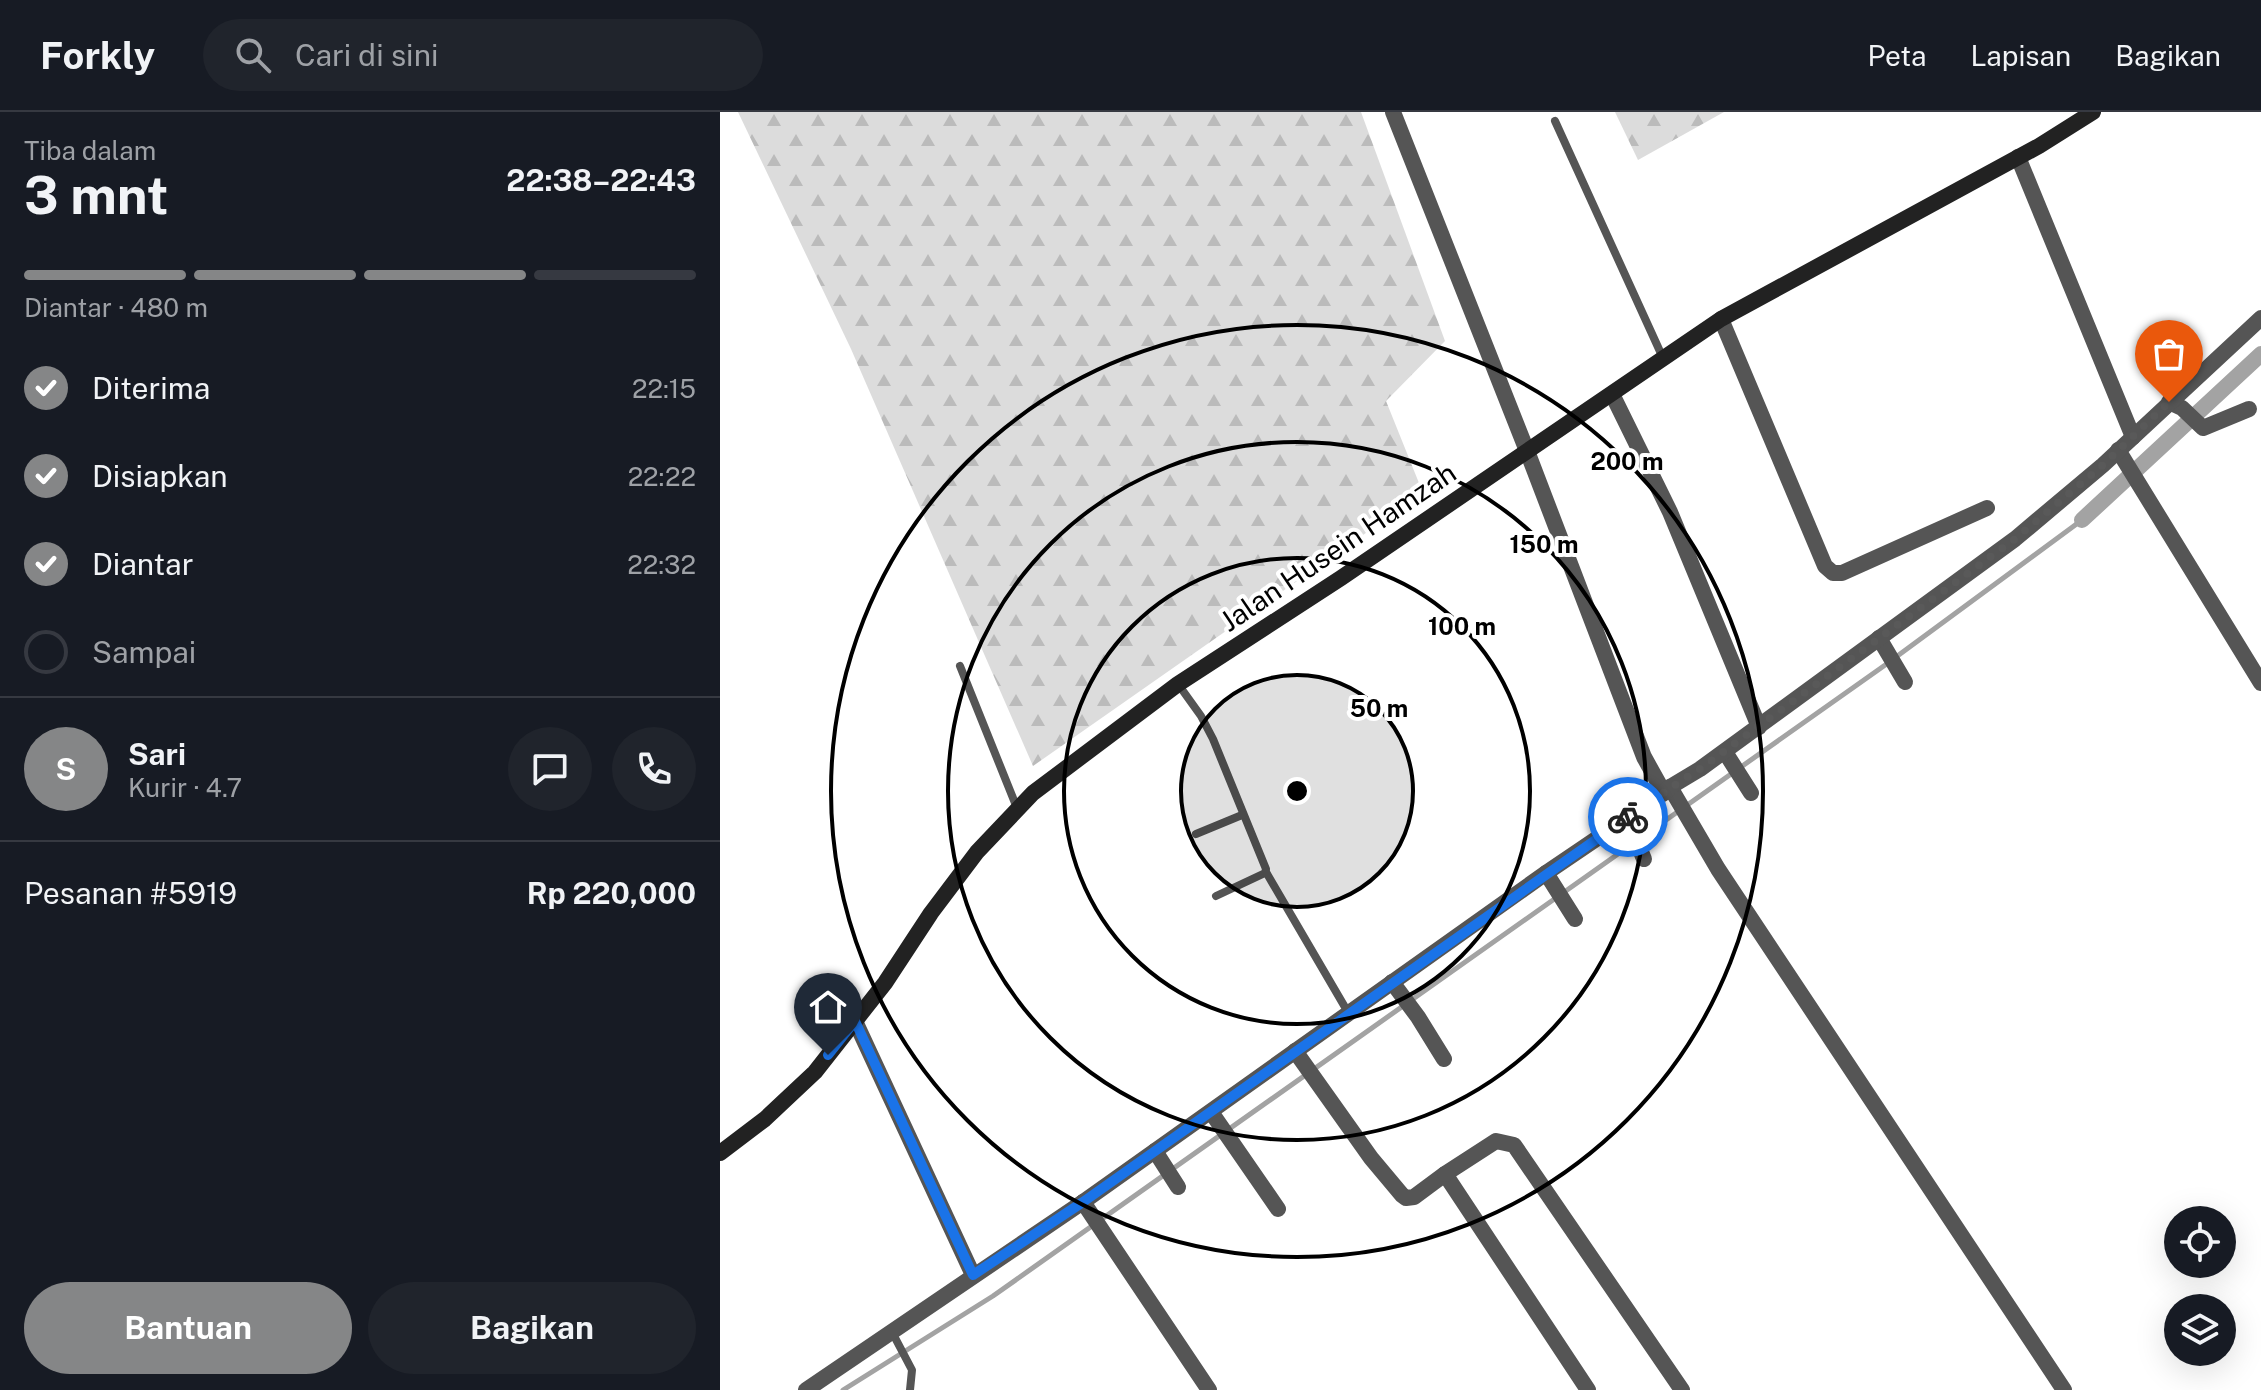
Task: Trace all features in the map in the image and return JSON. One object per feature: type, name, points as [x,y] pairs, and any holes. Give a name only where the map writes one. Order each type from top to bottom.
[{"type":"street","points":[[1393,112],[1644,757],[2064,1390]]},
{"type":"street","name":"Jalan Husein Hamzah","points":[[720,1153],[765,1119],[815,1072],[885,983],[931,913],[977,852],[1033,793],[1178,684],[1341,578],[1721,319],[2018,157],[2093,112]]},
{"type":"street","points":[[2018,157],[2133,437]]},
{"type":"street","points":[[811,1389],[973,1275],[1158,1157],[1212,1115],[1299,1056],[1349,1014],[1395,986],[1628,820],[1728,756],[1759,727],[1881,642],[2120,453],[2133,437],[2175,405],[2261,318]]},
{"type":"street","points":[[1721,319],[1825,566],[1833,573],[1842,573],[1987,508]]},
{"type":"street","points":[[1612,394],[1670,512],[1759,727]]},
{"type":"street","points":[[2175,405],[2203,428],[2249,409]]},
{"type":"street","points":[[2120,453],[2261,683]]},
{"type":"street","points":[[1881,642],[1902,677]]},
{"type":"street","points":[[1728,756],[1748,789]]},
{"type":"street","points":[[1628,820],[1642,853]]},
{"type":"street","points":[[1548,876],[1572,915]]},
{"type":"street","points":[[1395,986],[1444,1059]]},
{"type":"street","points":[[855,1021],[973,1275]]},
{"type":"street","points":[[1299,1056],[1371,1158],[1406,1198],[1414,1197],[1496,1141],[1514,1145],[1682,1390]]},
{"type":"street","points":[[1212,1115],[1278,1209]]},
{"type":"street","points":[[1158,1157],[1178,1187]]},
{"type":"street","points":[[1445,1174],[1588,1390]]},
{"type":"street","points":[[1084,1202],[1209,1390]]},
{"type":"lane","points":[[1555,121],[1663,358]]},
{"type":"lane","points":[[960,666],[1017,808]]},
{"type":"lane","points":[[1178,684],[1213,739],[1266,872],[1349,1014]]},
{"type":"lane","points":[[1196,834],[1242,815]]},
{"type":"lane","points":[[1216,896],[1266,872]]},
{"type":"lane","points":[[893,1333],[912,1370],[910,1390]]},
{"type":"green space","points":[[738,112],[1361,112],[1445,341],[1386,401],[1423,493],[1033,766],[851,349]]},
{"type":"green space","points":[[1615,112],[1724,112],[1638,160]]},
{"type":"waterway","points":[[2082,520],[2261,354]]},
{"type":"waterway","points":[[1896,657],[2082,520]]},
{"type":"waterway","points":[[843,1390],[993,1296],[1888,663]]},
{"type":"way so far","points":[[1628,817],[1913,616],[2015,539],[2103,465],[2169,402]]},
{"type":"route","points":[[828,1055],[855,1021],[973,1275],[1083,1202],[1628,817]]}]
